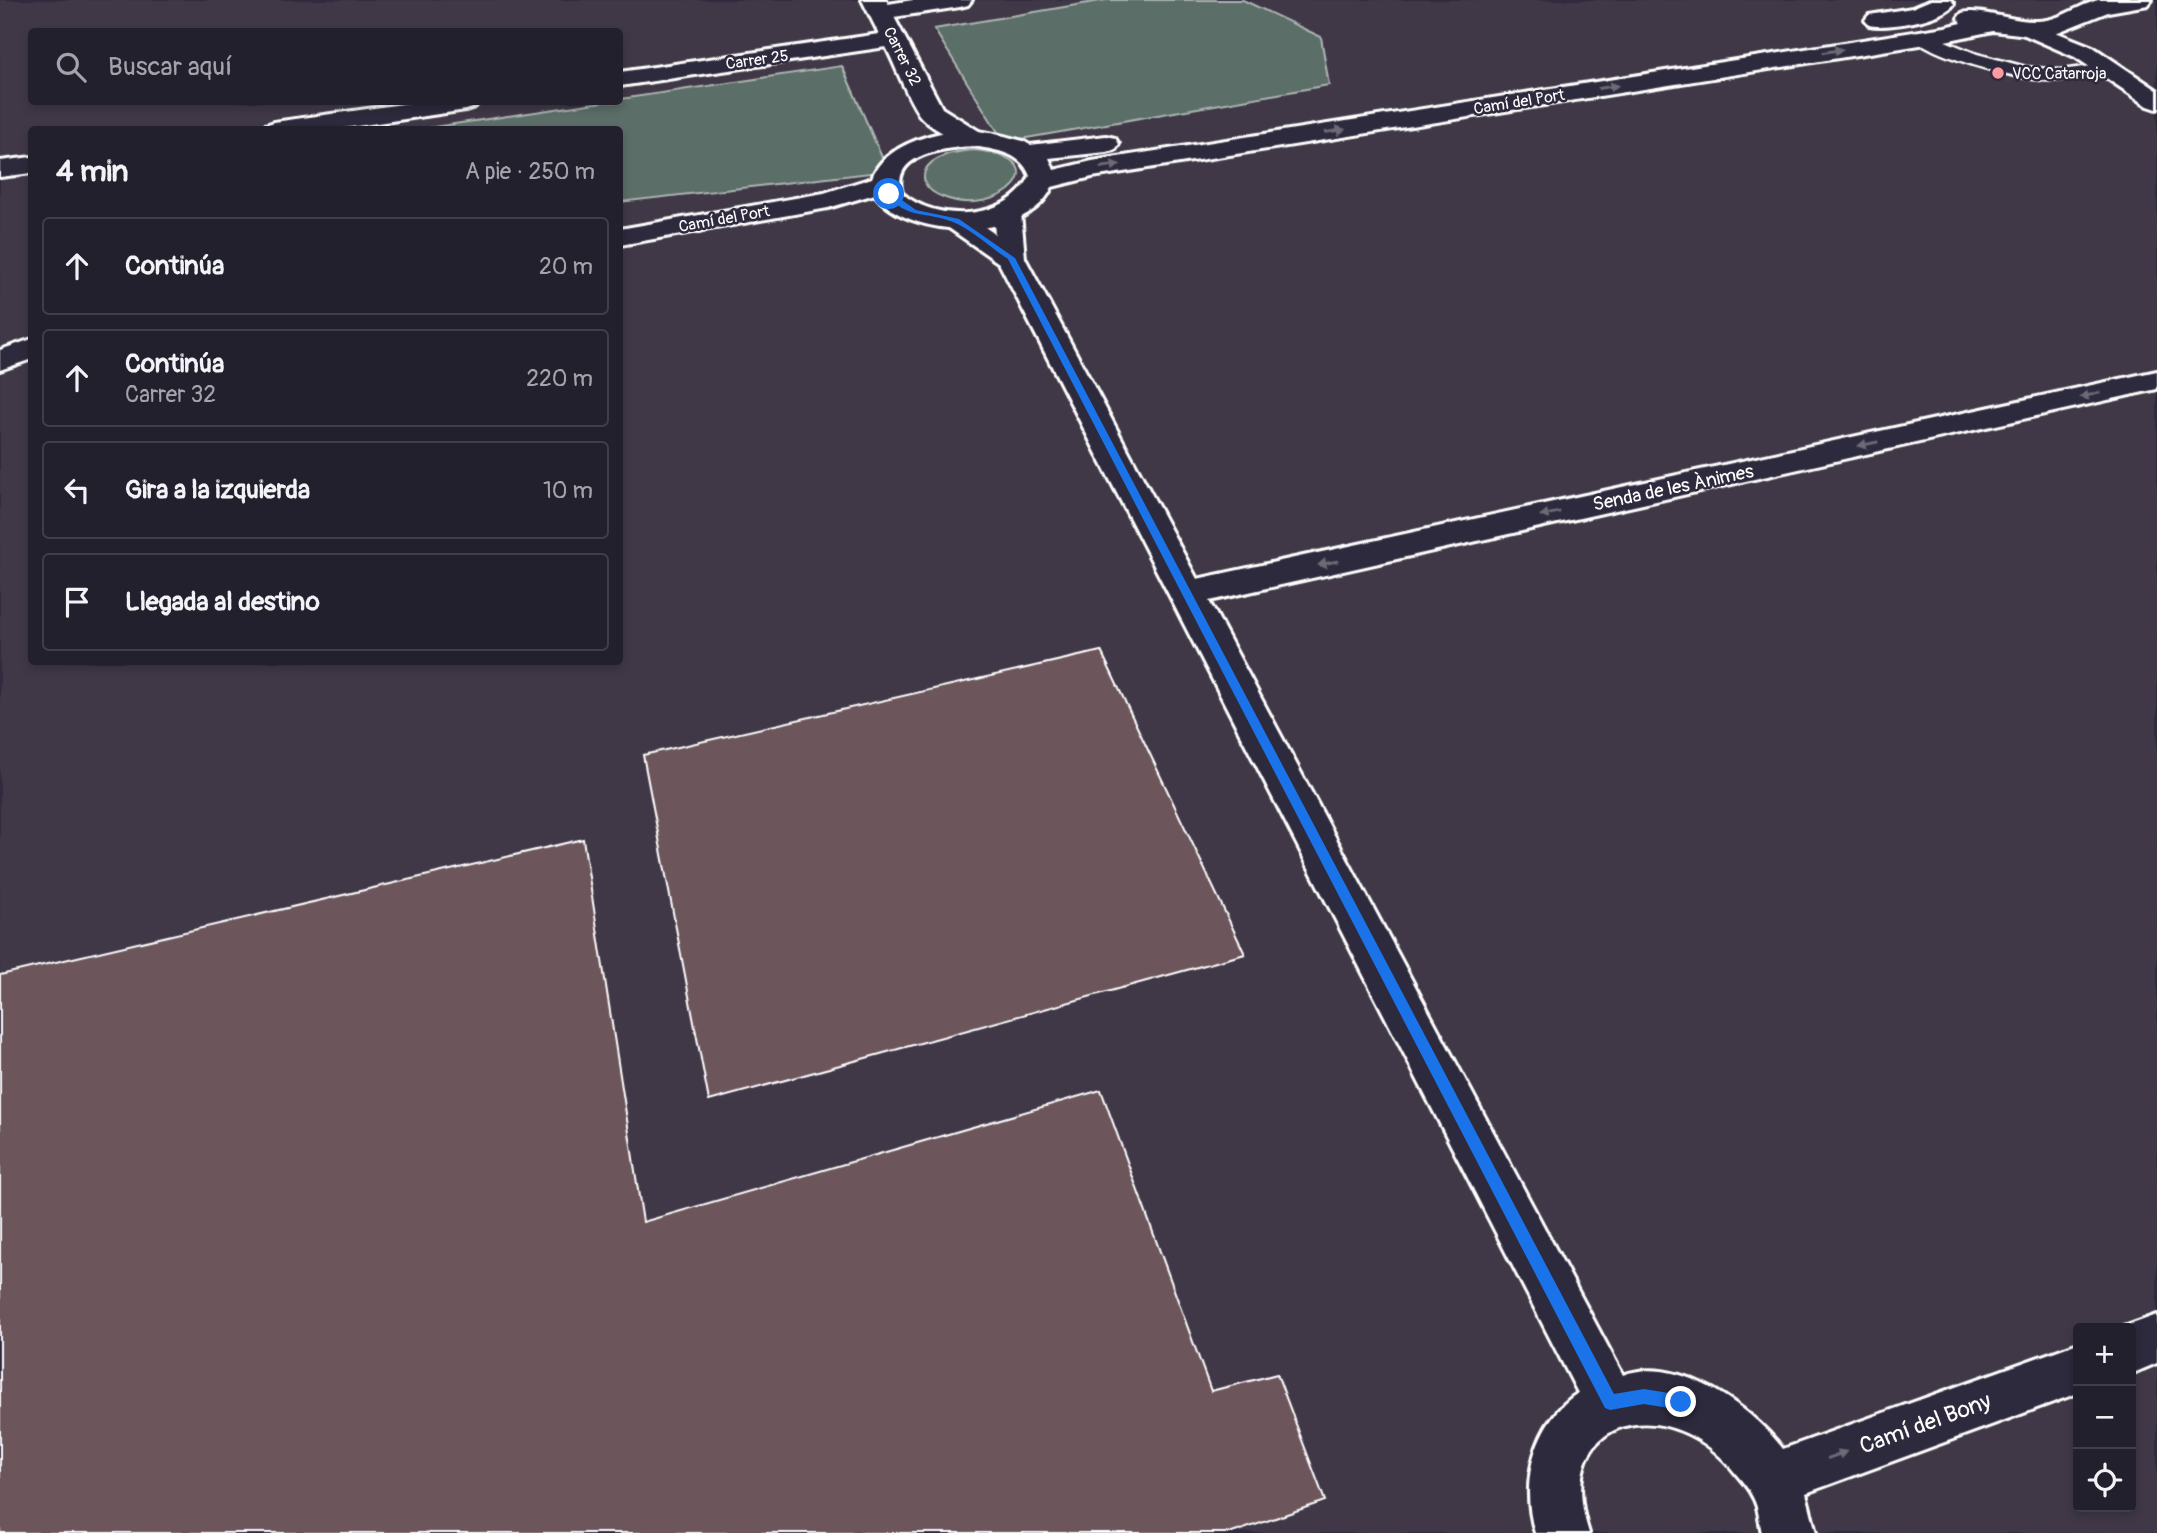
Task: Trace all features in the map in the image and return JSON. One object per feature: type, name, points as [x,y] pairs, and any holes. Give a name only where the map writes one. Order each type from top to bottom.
[{"type":"street","points":[[877,6],[960,0]]},
{"type":"street","points":[[2028,28],[2063,14],[2140,0]]},
{"type":"street","points":[[1850,25],[1917,14],[1942,2],[1958,14],[2028,28],[2084,52],[2157,101]]},
{"type":"street","name":"Carrer 32","points":[[877,6],[932,113]]},
{"type":"street","points":[[2063,14],[2084,52]]},
{"type":"street","name":"Camí del Port","points":[[1044,181],[1105,167],[1923,37],[1996,23]]},
{"type":"street","name":"Carrer 25","points":[[623,79],[894,39]]},
{"type":"street","name":"Camí del Port","points":[[1028,153],[1079,148],[1671,53]]},
{"type":"street","points":[[301,126],[445,105]]},
{"type":"street","points":[[926,144],[932,113],[973,138]]},
{"type":"street","points":[[892,193],[888,171],[896,161],[926,144],[973,138],[1004,142],[1028,153],[1038,161],[1044,181],[1038,194],[1025,205],[983,219],[957,220]]},
{"type":"street","points":[[0,169],[28,166]]},
{"type":"street","name":"Camí del Port","points":[[623,236],[828,200],[892,193],[914,212],[934,218],[957,220]]},
{"type":"street","points":[[1007,213],[1011,258],[1189,593],[1610,1402]]},
{"type":"street","points":[[957,220],[1011,258]]},
{"type":"street","points":[[0,333],[28,333]]},
{"type":"street","points":[[0,350],[28,343]]},
{"type":"street","points":[[0,361],[28,350]]},
{"type":"street","name":"Senda de les Ànimes","points":[[1189,593],[2157,380]]},
{"type":"street","points":[[2136,1347],[2157,1339]]},
{"type":"street","name":"Camí del Bony","points":[[1773,1479],[2073,1370]]},
{"type":"street","points":[[1562,1533],[1557,1517],[1554,1482],[1563,1447],[1582,1420],[1610,1402],[1644,1396],[1681,1402],[1716,1418],[1748,1445],[1773,1479],[1788,1517],[1789,1533]]},
{"type":"lane","points":[[1923,37],[1958,54],[2009,68],[2057,76],[2109,69]]},
{"type":"shaded area","points":[[0,0],[2157,0],[2157,1533],[0,1533]]},
{"type":"green space","points":[[1106,0],[1243,0],[1321,37],[1329,85],[1004,142],[934,29]]},
{"type":"green space","points":[[842,66],[888,171],[623,202],[623,126],[441,126],[582,105],[623,105],[623,99]]},
{"type":"green space","points":[[973,150],[1000,155],[1015,164],[1019,174],[1014,185],[1002,194],[985,200],[964,202],[943,197],[925,183],[925,172],[933,162],[949,154]]},
{"type":"building","points":[[1101,651],[1245,954],[709,1101],[643,755]]},
{"type":"building","points":[[583,839],[643,1222],[1101,1090],[1211,1391],[1277,1374],[1325,1501],[1232,1533],[0,1533],[0,975]]},
{"type":"place","name":"VCC Catarroja","points":[[1998,73]]},
{"type":"route","points":[[889,194],[899,204],[914,212],[934,218],[957,220],[1011,258],[1189,593],[1610,1402],[1644,1396],[1681,1402]]}]
